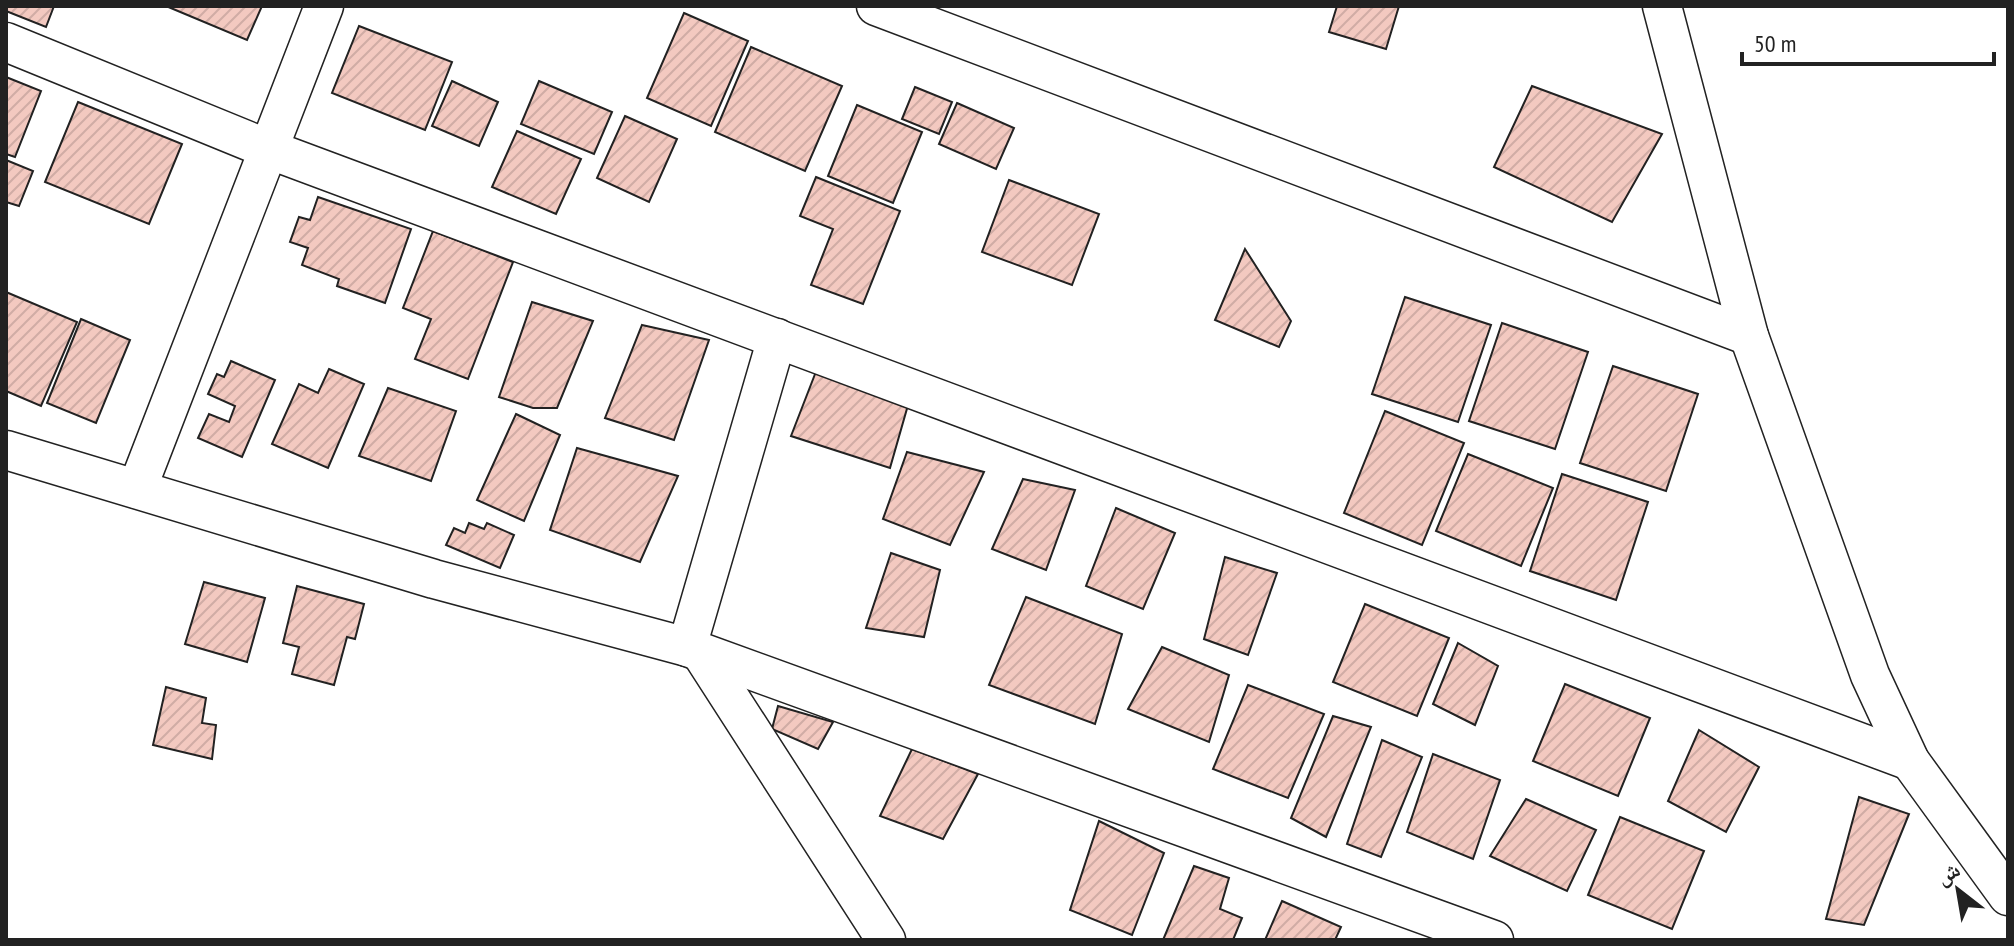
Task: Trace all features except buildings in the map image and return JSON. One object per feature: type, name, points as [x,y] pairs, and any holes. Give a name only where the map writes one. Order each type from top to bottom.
[{"type":"street","points":[[137,489],[324,6]]},
{"type":"street","points":[[876,6],[1749,336]]},
{"type":"street","points":[[1662,6],[1749,336],[1870,675],[1910,761],[2008,896]]},
{"type":"street","points":[[6,42],[268,149],[1910,761]]},
{"type":"street","points":[[777,338],[694,650],[886,940]]},
{"type":"street","points":[[6,450],[434,579],[694,650],[1494,940]]}]
